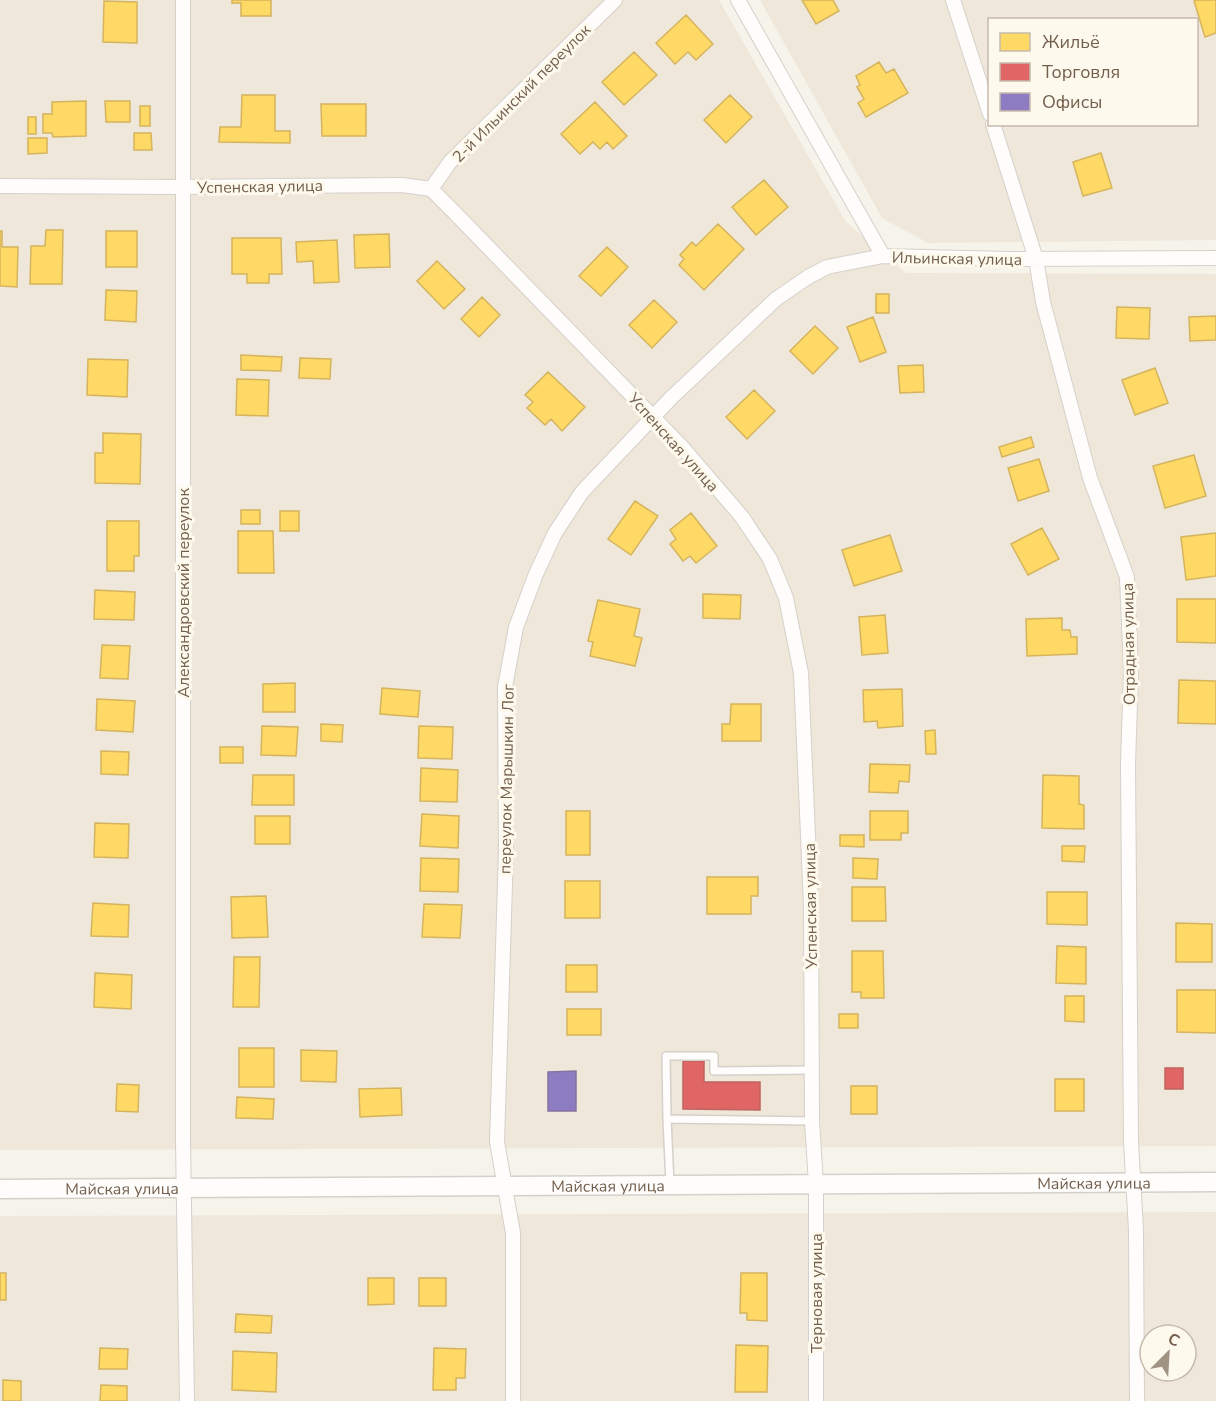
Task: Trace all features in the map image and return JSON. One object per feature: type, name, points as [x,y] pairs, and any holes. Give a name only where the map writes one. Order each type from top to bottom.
[{"type":"street","name":"Александровский переулок","points":[[183,0],[184,1187],[187,1401]]},
{"type":"street","name":"2-й Ильинский переулок","points":[[431,189],[450,162],[615,0]]},
{"type":"street","name":"Ильинская улица","points":[[738,0],[883,256],[1036,259],[1216,258]]},
{"type":"street","points":[[953,0],[988,108]]},
{"type":"street","name":"Отрадная улица","points":[[994,126],[1036,259],[1043,302],[1090,478],[1127,577],[1131,672],[1128,777],[1132,1183],[1136,1230],[1137,1401]]},
{"type":"street","name":"Успенская улица","points":[[0,186],[402,185],[431,189],[682,447],[742,517],[770,559],[786,598],[801,673],[811,905],[812,1120],[816,1184]]},
{"type":"street","name":"переулок Марышкин Лог","points":[[513,1401],[513,1233],[497,1142],[506,850],[505,687],[516,627],[536,573],[555,533],[582,492],[652,417],[776,299],[827,267],[883,256]]},
{"type":"street","name":"Майская улица","points":[[0,1189],[1216,1182]]},
{"type":"street","name":"Терновая улица","points":[[816,1184],[816,1401]]},
{"type":"lane","points":[[670,1184],[666,1056],[714,1056],[714,1071],[812,1071]]},
{"type":"lane","points":[[667,1119],[812,1120]]},
{"type":"shaded area","points":[[0,0],[719,0],[846,222],[906,273],[1216,274],[1216,1146],[0,1150]]},
{"type":"shaded area","points":[[760,0],[1216,0],[1216,240],[928,243],[882,218]]},
{"type":"shaded area","points":[[1216,1212],[1216,1401],[0,1401],[0,1216]]},
{"type":"building: Жильё","points":[[232,0],[271,0],[271,16],[241,16],[241,3],[232,3]]},
{"type":"building: Жильё","points":[[802,0],[833,0],[839,11],[816,24]]},
{"type":"building: Жильё","points":[[1216,0],[1216,33],[1205,37],[1194,1]]},
{"type":"building: Жильё","points":[[104,1],[137,2],[137,43],[103,42]]},
{"type":"building: Жильё","points":[[686,15],[713,44],[696,60],[688,52],[675,64],[656,43]]},
{"type":"building: Жильё","points":[[634,52],[657,75],[624,105],[602,82]]},
{"type":"building: Жильё","points":[[879,62],[886,73],[894,69],[908,93],[866,117],[858,103],[864,99],[857,87],[860,85],[856,76]]},
{"type":"building: Жильё","points":[[242,95],[275,95],[275,131],[290,131],[290,143],[219,142],[220,127],[241,127]]},
{"type":"building: Жильё","points":[[730,95],[752,117],[726,143],[704,120]]},
{"type":"building: Жильё","points":[[86,101],[86,136],[53,137],[52,133],[43,133],[43,114],[52,114],[52,102]]},
{"type":"building: Жильё","points":[[105,101],[130,101],[130,122],[106,122]]},
{"type":"building: Жильё","points":[[595,102],[627,136],[613,149],[607,142],[600,149],[593,142],[580,154],[561,134]]},
{"type":"building: Жильё","points":[[321,104],[366,104],[366,136],[322,136]]},
{"type":"building: Жильё","points":[[140,106],[150,106],[150,126],[140,126]]},
{"type":"building: Жильё","points":[[28,117],[36,117],[36,134],[28,134]]},
{"type":"building: Жильё","points":[[134,133],[151,133],[152,150],[134,150]]},
{"type":"building: Жильё","points":[[28,138],[47,138],[47,153],[28,154]]},
{"type":"building: Жильё","points":[[1101,153],[1112,188],[1083,196],[1073,162]]},
{"type":"building: Жильё","points":[[764,180],[788,207],[756,235],[732,207]]},
{"type":"building: Жильё","points":[[718,224],[744,249],[704,290],[679,265],[684,259],[680,255],[692,242],[696,246]]},
{"type":"building: Жильё","points":[[46,230],[63,230],[62,284],[30,284],[31,246],[45,246]]},
{"type":"building: Жильё","points":[[0,231],[2,231],[2,247],[18,247],[17,287],[0,286]]},
{"type":"building: Жильё","points":[[106,231],[137,231],[137,267],[106,267]]},
{"type":"building: Жильё","points":[[389,234],[390,267],[355,268],[354,235]]},
{"type":"building: Жильё","points":[[232,238],[281,238],[282,274],[269,274],[269,283],[247,283],[247,274],[232,274]]},
{"type":"building: Жильё","points":[[337,240],[339,282],[314,283],[313,261],[297,262],[296,242]]},
{"type":"building: Жильё","points":[[607,247],[628,267],[601,296],[579,276]]},
{"type":"building: Жильё","points":[[437,261],[465,289],[444,309],[417,281]]},
{"type":"building: Жильё","points":[[106,290],[137,291],[136,322],[105,320]]},
{"type":"building: Жильё","points":[[876,294],[889,294],[889,313],[876,313]]},
{"type":"building: Жильё","points":[[482,297],[500,315],[479,337],[461,319]]},
{"type":"building: Жильё","points":[[654,300],[677,322],[652,348],[629,325]]},
{"type":"building: Жильё","points":[[1117,307],[1150,308],[1149,339],[1116,338]]},
{"type":"building: Жильё","points":[[1216,316],[1216,340],[1190,341],[1189,317]]},
{"type":"building: Жильё","points":[[873,317],[886,352],[860,362],[847,327]]},
{"type":"building: Жильё","points":[[815,326],[838,348],[813,374],[790,351]]},
{"type":"building: Жильё","points":[[241,355],[282,357],[281,371],[241,370]]},
{"type":"building: Жильё","points":[[300,358],[331,359],[330,379],[299,378]]},
{"type":"building: Жильё","points":[[88,359],[128,360],[127,397],[87,395]]},
{"type":"building: Жильё","points":[[923,365],[924,392],[900,393],[898,366]]},
{"type":"building: Жильё","points":[[1155,368],[1168,403],[1135,415],[1122,380]]},
{"type":"building: Жильё","points":[[548,372],[585,407],[562,431],[551,419],[545,425],[527,408],[533,402],[525,395]]},
{"type":"building: Жильё","points":[[237,379],[269,380],[268,416],[236,415]]},
{"type":"building: Жильё","points":[[754,390],[775,411],[747,439],[726,417]]},
{"type":"building: Жильё","points":[[103,433],[141,434],[140,484],[95,483],[95,453],[103,453]]},
{"type":"building: Жильё","points":[[1031,437],[1034,447],[1002,457],[999,447]]},
{"type":"building: Жильё","points":[[1194,455],[1206,496],[1165,508],[1153,466]]},
{"type":"building: Жильё","points":[[1039,459],[1049,491],[1018,501],[1008,468]]},
{"type":"building: Жильё","points":[[635,501],[658,516],[631,555],[608,539]]},
{"type":"building: Жильё","points":[[241,510],[260,510],[260,524],[241,524]]},
{"type":"building: Жильё","points":[[280,511],[299,511],[299,531],[280,531]]},
{"type":"building: Жильё","points":[[691,513],[717,546],[696,563],[690,556],[683,561],[670,544],[676,539],[670,530]]},
{"type":"building: Жильё","points":[[107,521],[139,521],[139,556],[134,556],[134,571],[107,571]]},
{"type":"building: Жильё","points":[[1042,528],[1059,559],[1028,575],[1011,544]]},
{"type":"building: Жильё","points":[[238,531],[273,531],[274,573],[238,573]]},
{"type":"building: Жильё","points":[[1216,533],[1216,576],[1186,580],[1181,537]]},
{"type":"building: Жильё","points":[[890,535],[902,571],[854,586],[842,550]]},
{"type":"building: Жильё","points":[[95,590],[135,592],[134,620],[94,619]]},
{"type":"building: Жильё","points":[[703,594],[741,595],[740,619],[703,618]]},
{"type":"building: Жильё","points":[[1177,599],[1216,599],[1216,643],[1177,642]]},
{"type":"building: Жильё","points":[[598,600],[640,609],[634,636],[642,638],[635,666],[590,656],[593,642],[588,641]]},
{"type":"building: Жильё","points":[[885,615],[888,653],[862,655],[859,617]]},
{"type":"building: Жильё","points":[[1062,618],[1062,630],[1070,630],[1071,637],[1077,637],[1077,654],[1027,656],[1026,619]]},
{"type":"building: Жильё","points":[[102,645],[130,646],[128,679],[100,678]]},
{"type":"building: Жильё","points":[[1179,680],[1216,681],[1216,724],[1178,723]]},
{"type":"building: Жильё","points":[[295,683],[295,712],[263,712],[263,684]]},
{"type":"building: Жильё","points":[[382,688],[420,691],[418,717],[380,714]]},
{"type":"building: Жильё","points":[[902,689],[903,726],[878,728],[877,721],[864,722],[863,690]]},
{"type":"building: Жильё","points":[[97,699],[135,701],[133,732],[96,730]]},
{"type":"building: Жильё","points":[[731,704],[761,704],[761,741],[722,741],[722,724],[730,724]]},
{"type":"building: Жильё","points":[[321,724],[343,725],[342,742],[321,741]]},
{"type":"building: Жильё","points":[[262,726],[298,727],[296,756],[261,755]]},
{"type":"building: Жильё","points":[[419,726],[453,727],[452,759],[418,758]]},
{"type":"building: Жильё","points":[[935,730],[936,754],[926,754],[925,731]]},
{"type":"building: Жильё","points":[[220,747],[243,747],[243,763],[220,763]]},
{"type":"building: Жильё","points":[[101,751],[129,752],[128,775],[101,774]]},
{"type":"building: Жильё","points":[[870,764],[910,765],[909,782],[899,781],[898,793],[869,792]]},
{"type":"building: Жильё","points":[[421,768],[458,770],[457,802],[420,801]]},
{"type":"building: Жильё","points":[[253,775],[294,775],[294,805],[252,805]]},
{"type":"building: Жильё","points":[[1043,775],[1079,776],[1079,804],[1084,805],[1084,829],[1042,828]]},
{"type":"building: Жильё","points":[[566,811],[590,811],[590,855],[566,855]]},
{"type":"building: Жильё","points":[[870,811],[908,811],[908,833],[901,833],[901,840],[870,840]]},
{"type":"building: Жильё","points":[[422,814],[459,816],[458,848],[420,846]]},
{"type":"building: Жильё","points":[[255,816],[290,816],[290,844],[255,844]]},
{"type":"building: Жильё","points":[[95,823],[129,824],[128,858],[94,857]]},
{"type":"building: Жильё","points":[[840,835],[864,835],[864,847],[840,846]]},
{"type":"building: Жильё","points":[[1062,846],[1085,846],[1084,862],[1062,861]]},
{"type":"building: Жильё","points":[[421,858],[459,859],[458,892],[420,891]]},
{"type":"building: Жильё","points":[[853,858],[878,859],[877,879],[853,878]]},
{"type":"building: Жильё","points":[[707,877],[758,877],[758,896],[751,896],[751,914],[707,914]]},
{"type":"building: Жильё","points":[[565,881],[600,881],[600,918],[565,918]]},
{"type":"building: Жильё","points":[[852,887],[885,887],[886,921],[852,921]]},
{"type":"building: Жильё","points":[[1047,892],[1087,892],[1087,925],[1047,924]]},
{"type":"building: Жильё","points":[[266,896],[268,937],[232,938],[231,897]]},
{"type":"building: Жильё","points":[[93,903],[129,905],[128,937],[91,936]]},
{"type":"building: Жильё","points":[[424,904],[462,905],[460,938],[422,937]]},
{"type":"building: Жильё","points":[[1176,923],[1212,924],[1212,962],[1176,962]]},
{"type":"building: Жильё","points":[[1057,946],[1086,947],[1086,984],[1056,983]]},
{"type":"building: Жильё","points":[[852,951],[883,951],[884,998],[861,998],[861,992],[852,992]]},
{"type":"building: Жильё","points":[[234,957],[260,957],[259,1007],[233,1007]]},
{"type":"building: Жильё","points":[[566,965],[597,965],[597,992],[566,992]]},
{"type":"building: Жильё","points":[[95,973],[132,975],[131,1009],[94,1007]]},
{"type":"building: Жильё","points":[[1177,990],[1216,990],[1216,1033],[1177,1032]]},
{"type":"building: Жильё","points":[[1065,996],[1084,996],[1084,1022],[1065,1021]]},
{"type":"building: Жильё","points":[[567,1009],[601,1009],[601,1035],[567,1035]]},
{"type":"building: Жильё","points":[[839,1014],[858,1014],[858,1028],[839,1028]]},
{"type":"building: Жильё","points":[[239,1048],[274,1048],[274,1087],[239,1087]]},
{"type":"building: Жильё","points":[[301,1050],[337,1051],[336,1082],[301,1081]]},
{"type":"building: Жильё","points":[[1055,1079],[1084,1079],[1084,1111],[1055,1111]]},
{"type":"building: Жильё","points":[[117,1084],[139,1085],[138,1112],[116,1111]]},
{"type":"building: Жильё","points":[[851,1086],[877,1086],[877,1114],[851,1114]]},
{"type":"building: Жильё","points":[[401,1088],[402,1115],[360,1117],[359,1089]]},
{"type":"building: Жильё","points":[[237,1097],[274,1099],[273,1119],[236,1118]]},
{"type":"building: Жильё","points":[[0,1273],[6,1273],[6,1300],[0,1300]]},
{"type":"building: Жильё","points":[[741,1273],[767,1273],[767,1321],[747,1320],[747,1313],[740,1313]]},
{"type":"building: Жильё","points":[[368,1278],[394,1278],[394,1304],[368,1305]]},
{"type":"building: Жильё","points":[[419,1278],[446,1278],[446,1306],[419,1306]]},
{"type":"building: Жильё","points":[[236,1314],[272,1316],[271,1333],[235,1332]]},
{"type":"building: Жильё","points":[[736,1345],[768,1346],[767,1392],[735,1392]]},
{"type":"building: Жильё","points":[[100,1348],[128,1349],[127,1369],[99,1369]]},
{"type":"building: Жильё","points":[[434,1348],[466,1349],[465,1378],[456,1378],[456,1390],[433,1390]]},
{"type":"building: Жильё","points":[[233,1351],[277,1353],[276,1392],[232,1390]]},
{"type":"building: Жильё","points":[[3,1380],[21,1381],[21,1401],[3,1401]]},
{"type":"building: Жильё","points":[[101,1385],[127,1386],[127,1401],[100,1401]]},
{"type":"building: Торговля","points":[[683,1061],[704,1061],[704,1082],[760,1082],[760,1110],[683,1109]]},
{"type":"building: Торговля","points":[[1165,1068],[1183,1068],[1183,1089],[1165,1089]]},
{"type":"building: Офисы","points":[[576,1071],[576,1111],[548,1111],[548,1072]]}]
